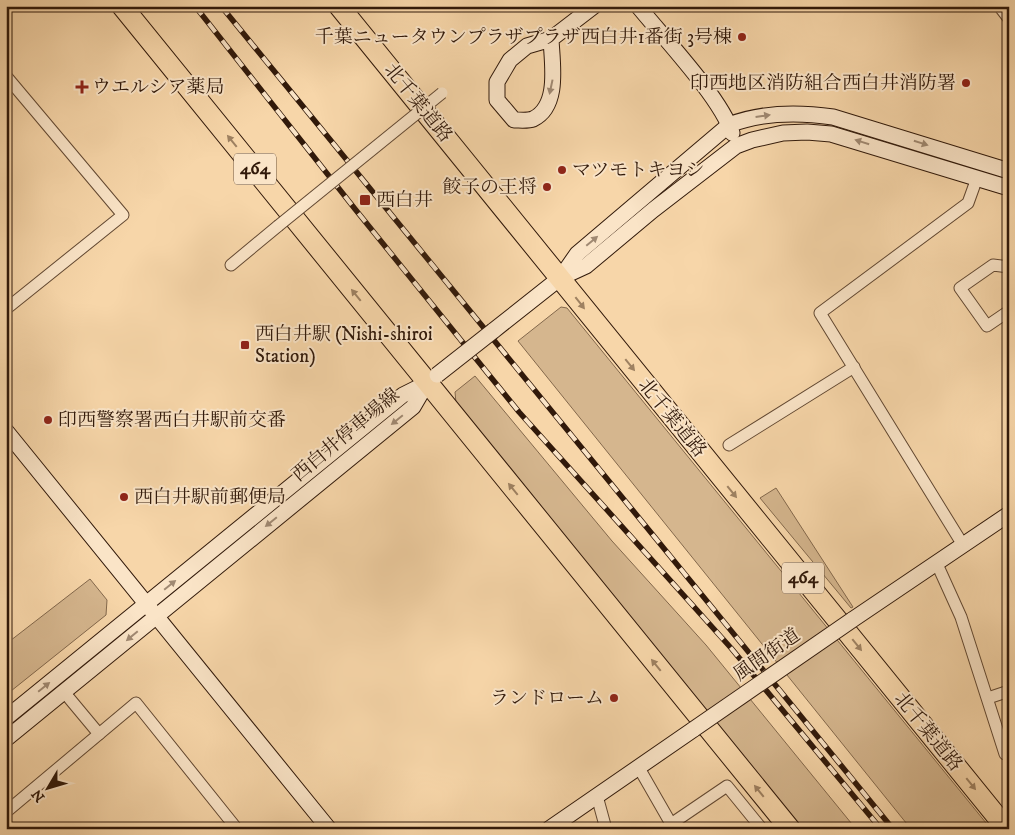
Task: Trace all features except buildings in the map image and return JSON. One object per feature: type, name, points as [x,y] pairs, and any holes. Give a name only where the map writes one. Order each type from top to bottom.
[{"type":"highway","name":"464","points":[[122,6],[432,379],[790,829]]},
{"type":"highway","name":"北千葉道路","points":[[339,6],[555,282],[1007,829]]},
{"type":"street","points":[[551,39],[553,84],[545,110],[532,120],[514,120],[497,100],[497,82],[510,60],[527,46],[551,39],[594,6]]},
{"type":"street","points":[[638,6],[710,95],[729,125],[736,146]]},
{"type":"street","points":[[999,6],[1009,19]]},
{"type":"street","points":[[6,76],[123,215],[6,309]]},
{"type":"street","points":[[230,265],[442,93]]},
{"type":"street","points":[[555,282],[577,254],[729,125],[744,119],[777,114],[807,113],[833,117],[1009,170]]},
{"type":"street","points":[[432,379],[555,282],[586,266],[736,146],[752,140],[783,133],[831,134],[1009,188]]},
{"type":"street","points":[[963,545],[820,313],[968,203],[977,178]]},
{"type":"street","points":[[1009,266],[993,265],[960,288],[987,326],[1009,311]]},
{"type":"street","points":[[729,445],[854,367]]},
{"type":"street","name":"西白井停車場線","points":[[6,718],[403,395],[432,379]]},
{"type":"street","name":"西白井停車場線","points":[[6,739],[413,408],[432,379]]},
{"type":"street","points":[[6,430],[329,829]]},
{"type":"street","name":"風間街道","points":[[549,829],[1009,514]]},
{"type":"street","points":[[937,564],[961,617],[1005,754],[1009,753]]},
{"type":"street","points":[[988,698],[1009,691]]},
{"type":"street","points":[[64,692],[99,734]]},
{"type":"street","points":[[6,812],[136,703],[237,829]]},
{"type":"street","points":[[639,768],[673,826],[727,786],[762,829]]},
{"type":"street","points":[[597,796],[606,829]]},
{"type":"shaded area","points":[[561,307],[567,308],[991,829],[911,829],[518,341]]},
{"type":"shaded area","points":[[475,376],[612,541],[706,645],[856,829],[803,829],[456,403],[455,392]]},
{"type":"shaded area","points":[[776,488],[853,607],[851,608],[760,498]]},
{"type":"shaded area","points":[[90,579],[107,600],[106,615],[6,695],[6,644]]},
{"type":"railway","points":[[195,6],[355,209],[519,412],[731,648],[881,829]]},
{"type":"railway","points":[[221,6],[893,829]]},
{"type":"place","name":"千葉ニュータウンプラザプラザ西白井1番街 3号棟","points":[[742,37]]},
{"type":"place","name":"印西地区消防組合西白井消防署","points":[[966,83]]},
{"type":"place","name":"ウエルシア薬局","points":[[82,87]]},
{"type":"place","name":"マツモトキヨシ","points":[[562,170]]},
{"type":"place","name":"餃子の王将","points":[[547,187]]},
{"type":"place","name":"西白井","points":[[365,200]]},
{"type":"place","name":"西白井駅 (Nishi-shiroi Station)","points":[[245,345]]},
{"type":"place","name":"印西警察署西白井駅前交番","points":[[48,420]]},
{"type":"place","name":"西白井駅前郵便局","points":[[124,497]]},
{"type":"place","name":"ランドローム","points":[[614,698]]}]
